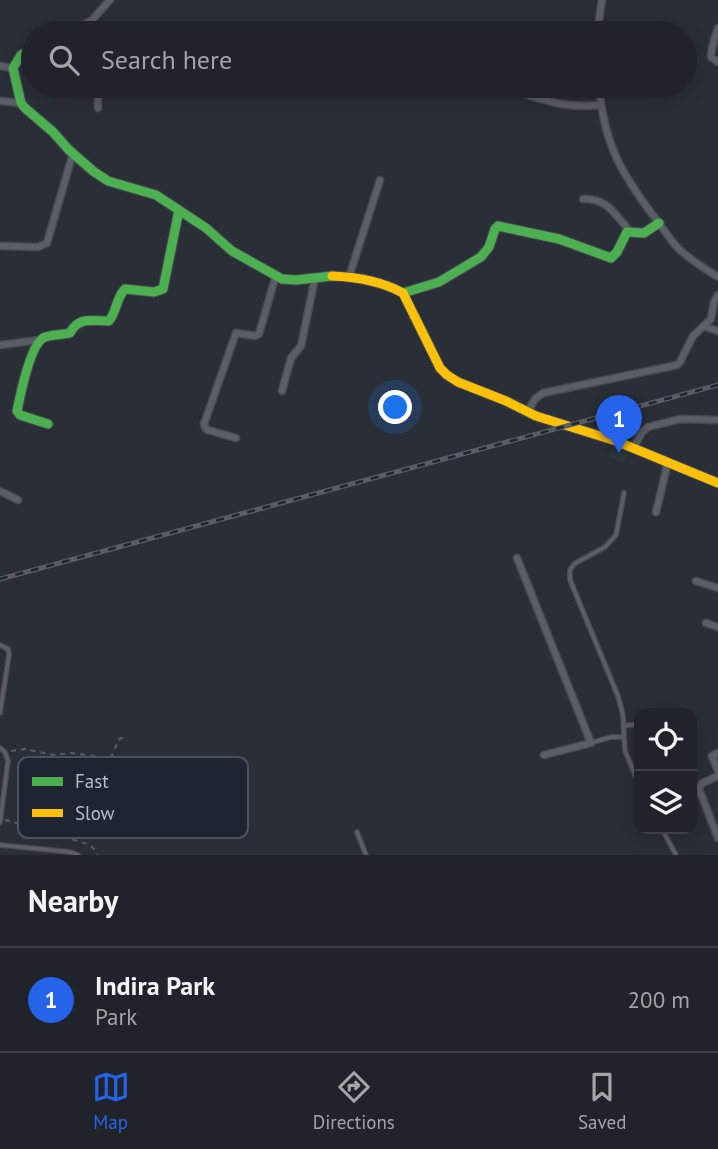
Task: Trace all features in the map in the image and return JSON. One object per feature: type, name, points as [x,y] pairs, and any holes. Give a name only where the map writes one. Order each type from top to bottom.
[{"type":"street","points":[[90,21],[110,0]]},
{"type":"street","points":[[598,21],[601,0]]},
{"type":"street","points":[[718,28],[711,57],[718,62]]},
{"type":"street","points":[[21,55],[13,68],[25,108],[93,171],[108,181],[156,195],[211,232],[232,251],[276,275],[290,280],[357,277],[391,287],[403,293],[440,368],[458,383],[506,401],[542,419],[634,447],[718,482]]},
{"type":"street","points":[[0,66],[13,68]]},
{"type":"street","points":[[98,98],[98,108]]},
{"type":"street","points":[[538,98],[581,107],[600,105]]},
{"type":"street","points":[[600,98],[607,136],[631,186],[677,247],[718,277]]},
{"type":"street","points":[[0,101],[22,103]]},
{"type":"street","points":[[0,246],[38,247],[47,243],[73,153]]},
{"type":"street","points":[[349,277],[380,180]]},
{"type":"street","points":[[583,199],[604,203],[630,231],[645,233],[659,223]]},
{"type":"street","points":[[0,345],[70,333],[79,321],[109,321],[114,316],[118,296],[125,289],[160,292],[163,289],[179,209]]},
{"type":"street","points":[[403,293],[439,282],[481,257],[489,247],[498,226],[559,239],[611,258],[617,252],[624,235],[630,231]]},
{"type":"street","points":[[236,438],[208,430],[204,424],[236,333],[258,336],[276,275]]},
{"type":"street","points":[[282,391],[293,355],[301,346],[315,278]]},
{"type":"street","points":[[528,411],[535,399],[543,393],[677,365],[693,336],[712,316],[718,295]]},
{"type":"street","points":[[702,326],[718,331]]},
{"type":"street","points":[[40,340],[30,360],[17,411],[20,415],[48,424]]},
{"type":"street","points":[[634,447],[648,427],[680,419],[718,420]]},
{"type":"street","points":[[656,512],[668,462]]},
{"type":"street","points":[[0,491],[18,500]]},
{"type":"street","points":[[517,558],[591,743],[544,755]]},
{"type":"street","points":[[696,581],[718,588]]},
{"type":"street","points":[[706,623],[718,627]]},
{"type":"street","points":[[718,753],[712,756],[718,774],[702,783],[699,789],[718,838]]},
{"type":"lane","points":[[624,493],[615,535],[605,547],[574,564],[570,570],[570,580],[618,696],[623,715],[625,751],[634,773]]},
{"type":"lane","points":[[0,645],[8,649],[9,655],[0,713]]},
{"type":"lane","points":[[624,726],[634,725]]},
{"type":"lane","points":[[591,743],[611,737],[624,737]]},
{"type":"lane","points":[[0,748],[5,752],[8,761],[0,820]]},
{"type":"lane","points":[[357,832],[366,855]]},
{"type":"lane","points":[[665,834],[676,855]]},
{"type":"lane","points":[[0,845],[78,855]]},
{"type":"path","points":[[110,757],[118,740],[128,738]]},
{"type":"path","points":[[5,752],[25,749],[54,755],[71,753],[101,757]]},
{"type":"path","points":[[0,820],[18,824]]},
{"type":"path","points":[[68,838],[90,845],[98,855]]},
{"type":"shaded area","points":[[615,444],[631,449],[624,462],[608,458]]},
{"type":"railway","points":[[0,579],[718,385]]},
{"type":"traffic: fast","points":[[21,55],[13,68],[21,103],[93,171],[108,181],[156,195],[206,228],[232,251],[282,279],[332,276]]},
{"type":"traffic: fast","points":[[48,424],[20,415],[17,411],[26,372],[38,343],[46,337],[70,333],[82,322],[109,321],[125,289],[154,292],[163,289],[179,210]]},
{"type":"traffic: fast","points":[[403,293],[439,282],[481,257],[489,247],[498,226],[559,239],[611,258],[627,232],[644,233],[659,223]]},
{"type":"traffic: slow","points":[[332,276],[369,280],[403,293],[440,368],[458,382],[536,416],[616,441],[718,483]]},
{"type":"place","name":"Indira Park","points":[[619,453]]}]
